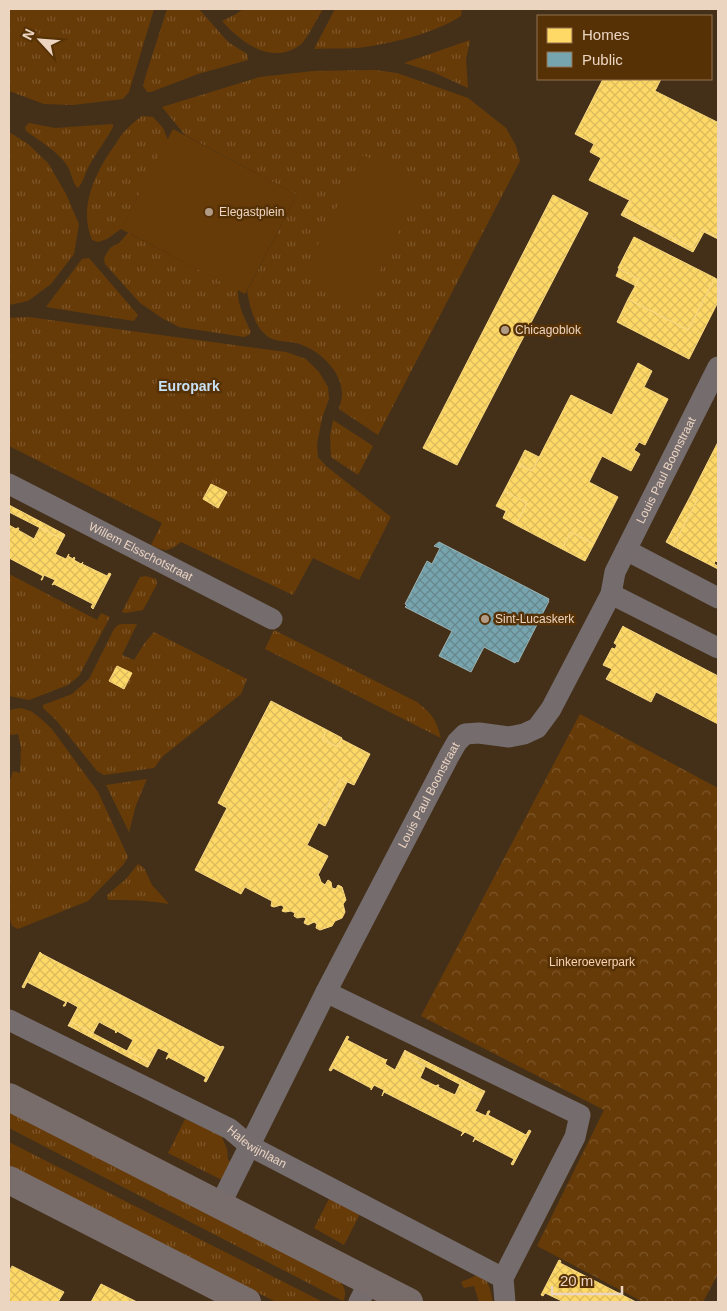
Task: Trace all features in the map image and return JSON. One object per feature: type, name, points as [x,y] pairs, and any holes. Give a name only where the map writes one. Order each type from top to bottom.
[{"type":"main road","points":[[9,1096],[220,1205],[364,1292],[410,1302]]},
{"type":"main road","points":[[9,1180],[247,1302]]},
{"type":"street","name":"Louis Paul Boonstraat","points":[[220,1205],[326,992],[448,756],[465,734],[478,732],[509,737],[524,734],[538,728],[551,709],[611,594],[615,572],[718,367]]},
{"type":"street","name":"Willem Elsschotstraat","points":[[9,484],[272,619]]},
{"type":"street","points":[[626,550],[718,598]]},
{"type":"street","points":[[611,594],[718,648]]},
{"type":"street","points":[[326,992],[580,1115],[575,1138],[503,1278],[505,1302]]},
{"type":"street","name":"Halewijnlaan","points":[[9,1020],[230,1129],[250,1146],[503,1278]]},
{"type":"green space","points":[[9,9],[154,9],[129,92],[123,99],[73,105],[44,104],[9,91]]},
{"type":"green space","points":[[167,9],[199,9],[228,42],[247,54],[248,60],[198,74],[147,92],[143,86]]},
{"type":"green space","points":[[243,9],[323,9],[303,43],[289,51],[278,53],[257,49],[238,37],[222,21]]},
{"type":"green space","points":[[335,9],[462,9],[461,16],[438,28],[411,37],[357,48],[314,49]]},
{"type":"green space","points":[[470,40],[466,60],[468,88],[433,72],[404,63]]},
{"type":"green space","points":[[375,70],[397,73],[468,98],[506,128],[516,146],[520,161],[378,435],[339,409],[342,396],[341,385],[334,369],[328,362],[305,346],[270,338],[259,327],[253,315],[247,291],[297,195],[185,135],[162,107],[260,77],[313,71]]},
{"type":"green space","points":[[142,116],[153,117],[163,128],[168,140],[121,229],[107,239],[98,242],[92,240],[88,228],[87,215],[91,190],[101,166],[122,134]]},
{"type":"green space","points":[[29,123],[55,128],[113,124],[113,127],[78,188],[74,184],[64,161],[49,147],[26,131],[25,127]]},
{"type":"green space","name":"Elegastplein","points":[[173,129],[297,195],[245,294],[121,229]]},
{"type":"green space","points":[[9,132],[28,144],[48,163],[66,194],[79,224],[74,254],[51,284],[28,301],[9,305]]},
{"type":"green space","points":[[363,155],[422,185],[363,304],[303,274]]},
{"type":"green space","points":[[128,233],[238,290],[240,306],[251,332],[249,335],[244,337],[179,327],[140,303],[105,264],[104,258],[110,248],[119,243]]},
{"type":"green space","points":[[89,258],[138,315],[134,321],[46,307],[82,259]]},
{"type":"green space","points":[[28,317],[286,352],[306,359],[319,372],[328,387],[329,399],[322,418],[317,444],[318,457],[326,466],[391,517],[359,580],[313,558],[293,595],[181,542],[167,550],[160,549],[151,545],[162,523],[9,446],[9,318]]},
{"type":"green space","points":[[333,420],[373,446],[358,475],[331,457],[330,436]]},
{"type":"green space","points":[[9,574],[97,620],[101,613],[110,617],[79,676],[68,685],[29,700],[9,696]]},
{"type":"green space","points":[[146,576],[156,579],[157,584],[143,610],[122,612],[140,577]]},
{"type":"green space","points":[[122,624],[137,624],[122,655],[134,660],[154,632],[247,679],[241,694],[163,756],[154,768],[104,775],[97,771],[56,720],[43,708],[43,705],[72,694],[89,679],[114,629]]},
{"type":"green space","points":[[274,630],[417,702],[433,717],[441,738],[265,649]]},
{"type":"green space","points":[[20,708],[31,711],[51,728],[98,792],[128,857],[123,865],[88,901],[18,929],[12,926],[9,916],[9,784],[13,771],[20,773],[21,748],[18,734],[11,735],[9,733],[9,712],[10,710]]},
{"type":"green space","name":"Linkeroeverpark","points":[[580,714],[718,788],[718,1274],[703,1302],[643,1302],[537,1246],[604,1110],[421,1016]]},
{"type":"green space","points":[[147,779],[136,805],[129,832],[106,785]]},
{"type":"green space","points":[[138,864],[144,868],[152,885],[169,904],[131,900],[108,900],[107,895],[126,879]]},
{"type":"green space","points":[[9,1108],[340,1281],[345,1291],[343,1301],[9,1128]]},
{"type":"green space","points":[[185,1119],[221,1135],[227,1149],[228,1160],[232,1162],[222,1180],[168,1153]]},
{"type":"green space","points":[[9,1142],[323,1302],[276,1302],[9,1166]]},
{"type":"green space","points":[[331,1195],[361,1212],[344,1245],[314,1228]]},
{"type":"green space","points":[[480,1274],[488,1283],[493,1302],[479,1302],[474,1286],[464,1288],[461,1282]]},
{"type":"building: Homes","points":[[602,80],[660,80],[655,91],[718,121],[718,238],[702,229],[692,248],[624,214],[631,201],[589,180],[601,158],[590,152],[594,144],[575,134]]},
{"type":"building: Homes","name":"Chicagoblok","points":[[553,195],[588,213],[457,465],[423,448]]},
{"type":"building: Homes","points":[[629,201],[631,201],[624,214],[692,248],[702,229],[718,239],[704,232],[693,252],[621,215]]},
{"type":"building: Homes","points":[[634,237],[715,278],[688,330],[628,299],[639,279],[618,268]]},
{"type":"building: Homes","points":[[619,269],[639,279],[636,286],[616,276]]},
{"type":"building: Homes","points":[[715,278],[718,280],[718,302],[689,359],[617,322],[628,299],[688,330]]},
{"type":"building: Homes","points":[[638,363],[652,371],[644,387],[668,399],[645,445],[639,442],[634,450],[640,454],[631,471],[602,456],[589,482],[618,497],[594,544],[571,532],[562,549],[516,525],[527,503],[504,491],[518,464],[532,471],[571,395],[612,415]]},
{"type":"building: Homes","points":[[718,442],[718,562],[715,561],[714,564],[718,566],[718,569],[673,546],[698,499],[691,495]]},
{"type":"building: Homes","points":[[525,450],[539,457],[532,471],[518,464]]},
{"type":"building: Homes","points":[[211,484],[227,492],[218,508],[203,499]]},
{"type":"building: Homes","points":[[504,491],[527,503],[516,525],[503,518],[506,511],[496,506]]},
{"type":"building: Homes","points":[[691,495],[698,499],[673,546],[666,542]]},
{"type":"building: Homes","points":[[9,505],[64,534],[62,539],[9,512]]},
{"type":"building: Homes","points":[[9,525],[16,529],[19,528],[18,530],[34,539],[40,527],[62,539],[64,534],[65,535],[55,554],[66,559],[69,554],[68,556],[73,559],[74,557],[74,560],[81,564],[83,562],[82,564],[107,576],[109,573],[111,574],[93,609],[91,607],[93,604],[54,584],[52,585],[55,580],[44,575],[41,580],[43,576],[9,558]]},
{"type":"building: Homes","points":[[571,532],[594,544],[585,561],[562,549]]},
{"type":"building: Homes","points":[[623,626],[718,676],[718,724],[656,692],[651,702],[606,679],[612,669],[603,665],[612,648],[615,649],[617,645],[614,643]]},
{"type":"building: Homes","points":[[117,666],[132,673],[124,689],[109,681]]},
{"type":"building: Homes","points":[[271,701],[327,730],[322,739],[338,747],[341,739],[370,754],[354,785],[341,779],[307,845],[328,856],[318,875],[321,882],[325,885],[328,880],[331,882],[332,888],[336,889],[338,885],[342,887],[346,900],[343,904],[345,912],[342,918],[335,921],[332,926],[320,930],[316,928],[317,924],[314,922],[308,925],[304,923],[306,918],[297,918],[294,916],[295,913],[291,911],[282,911],[284,907],[281,905],[271,906],[272,901],[245,887],[241,894],[195,870],[227,808],[218,803]]},
{"type":"building: Homes","points":[[327,730],[342,738],[338,747],[322,739]]},
{"type":"building: Homes","points":[[341,779],[347,782],[325,826],[319,823]]},
{"type":"building: Homes","points":[[40,952],[224,1047],[206,1082],[204,1081],[206,1077],[168,1057],[166,1059],[169,1053],[158,1048],[147,1067],[149,1062],[127,1051],[133,1040],[117,1031],[116,1033],[116,1031],[99,1022],[93,1033],[71,1022],[68,1026],[78,1007],[67,1001],[65,1006],[63,1006],[66,1002],[27,982],[24,988],[22,987]]},
{"type":"building: Homes","points":[[71,1022],[149,1062],[147,1067],[69,1026]]},
{"type":"building: Homes","points":[[347,1036],[349,1037],[347,1040],[387,1059],[385,1064],[395,1070],[405,1050],[404,1055],[425,1067],[420,1078],[436,1086],[439,1085],[438,1087],[455,1095],[460,1084],[482,1096],[485,1091],[475,1111],[486,1116],[488,1111],[490,1111],[488,1115],[526,1135],[529,1130],[531,1131],[513,1165],[511,1164],[514,1159],[475,1139],[473,1142],[475,1137],[465,1132],[461,1136],[463,1132],[384,1092],[382,1096],[384,1090],[374,1085],[371,1090],[371,1088],[333,1068],[331,1071],[329,1070]]},
{"type":"building: Homes","points":[[406,1051],[484,1091],[482,1096],[404,1055]]},
{"type":"building: Homes","points":[[559,1260],[561,1261],[560,1263],[636,1302],[564,1302],[545,1293],[543,1296],[541,1295]]},
{"type":"building: Homes","points":[[12,1266],[64,1292],[58,1302],[9,1302],[9,1272]]},
{"type":"building: Homes","points":[[101,1284],[137,1302],[91,1302]]},
{"type":"building: Public","name":"Sint-Lucaskerk","points":[[439,542],[549,599],[518,662],[516,661],[515,663],[484,647],[471,672],[439,656],[452,631],[405,607],[427,561],[432,564],[440,548],[434,546]]},
{"type":"place","name":"Elegastplein","points":[[209,212]]},
{"type":"place","name":"Chicagoblok","points":[[505,330]]},
{"type":"place","name":"Sint-Lucaskerk","points":[[485,619]]},
{"type":"district","name":"Europark","points":[[189,386]]}]
